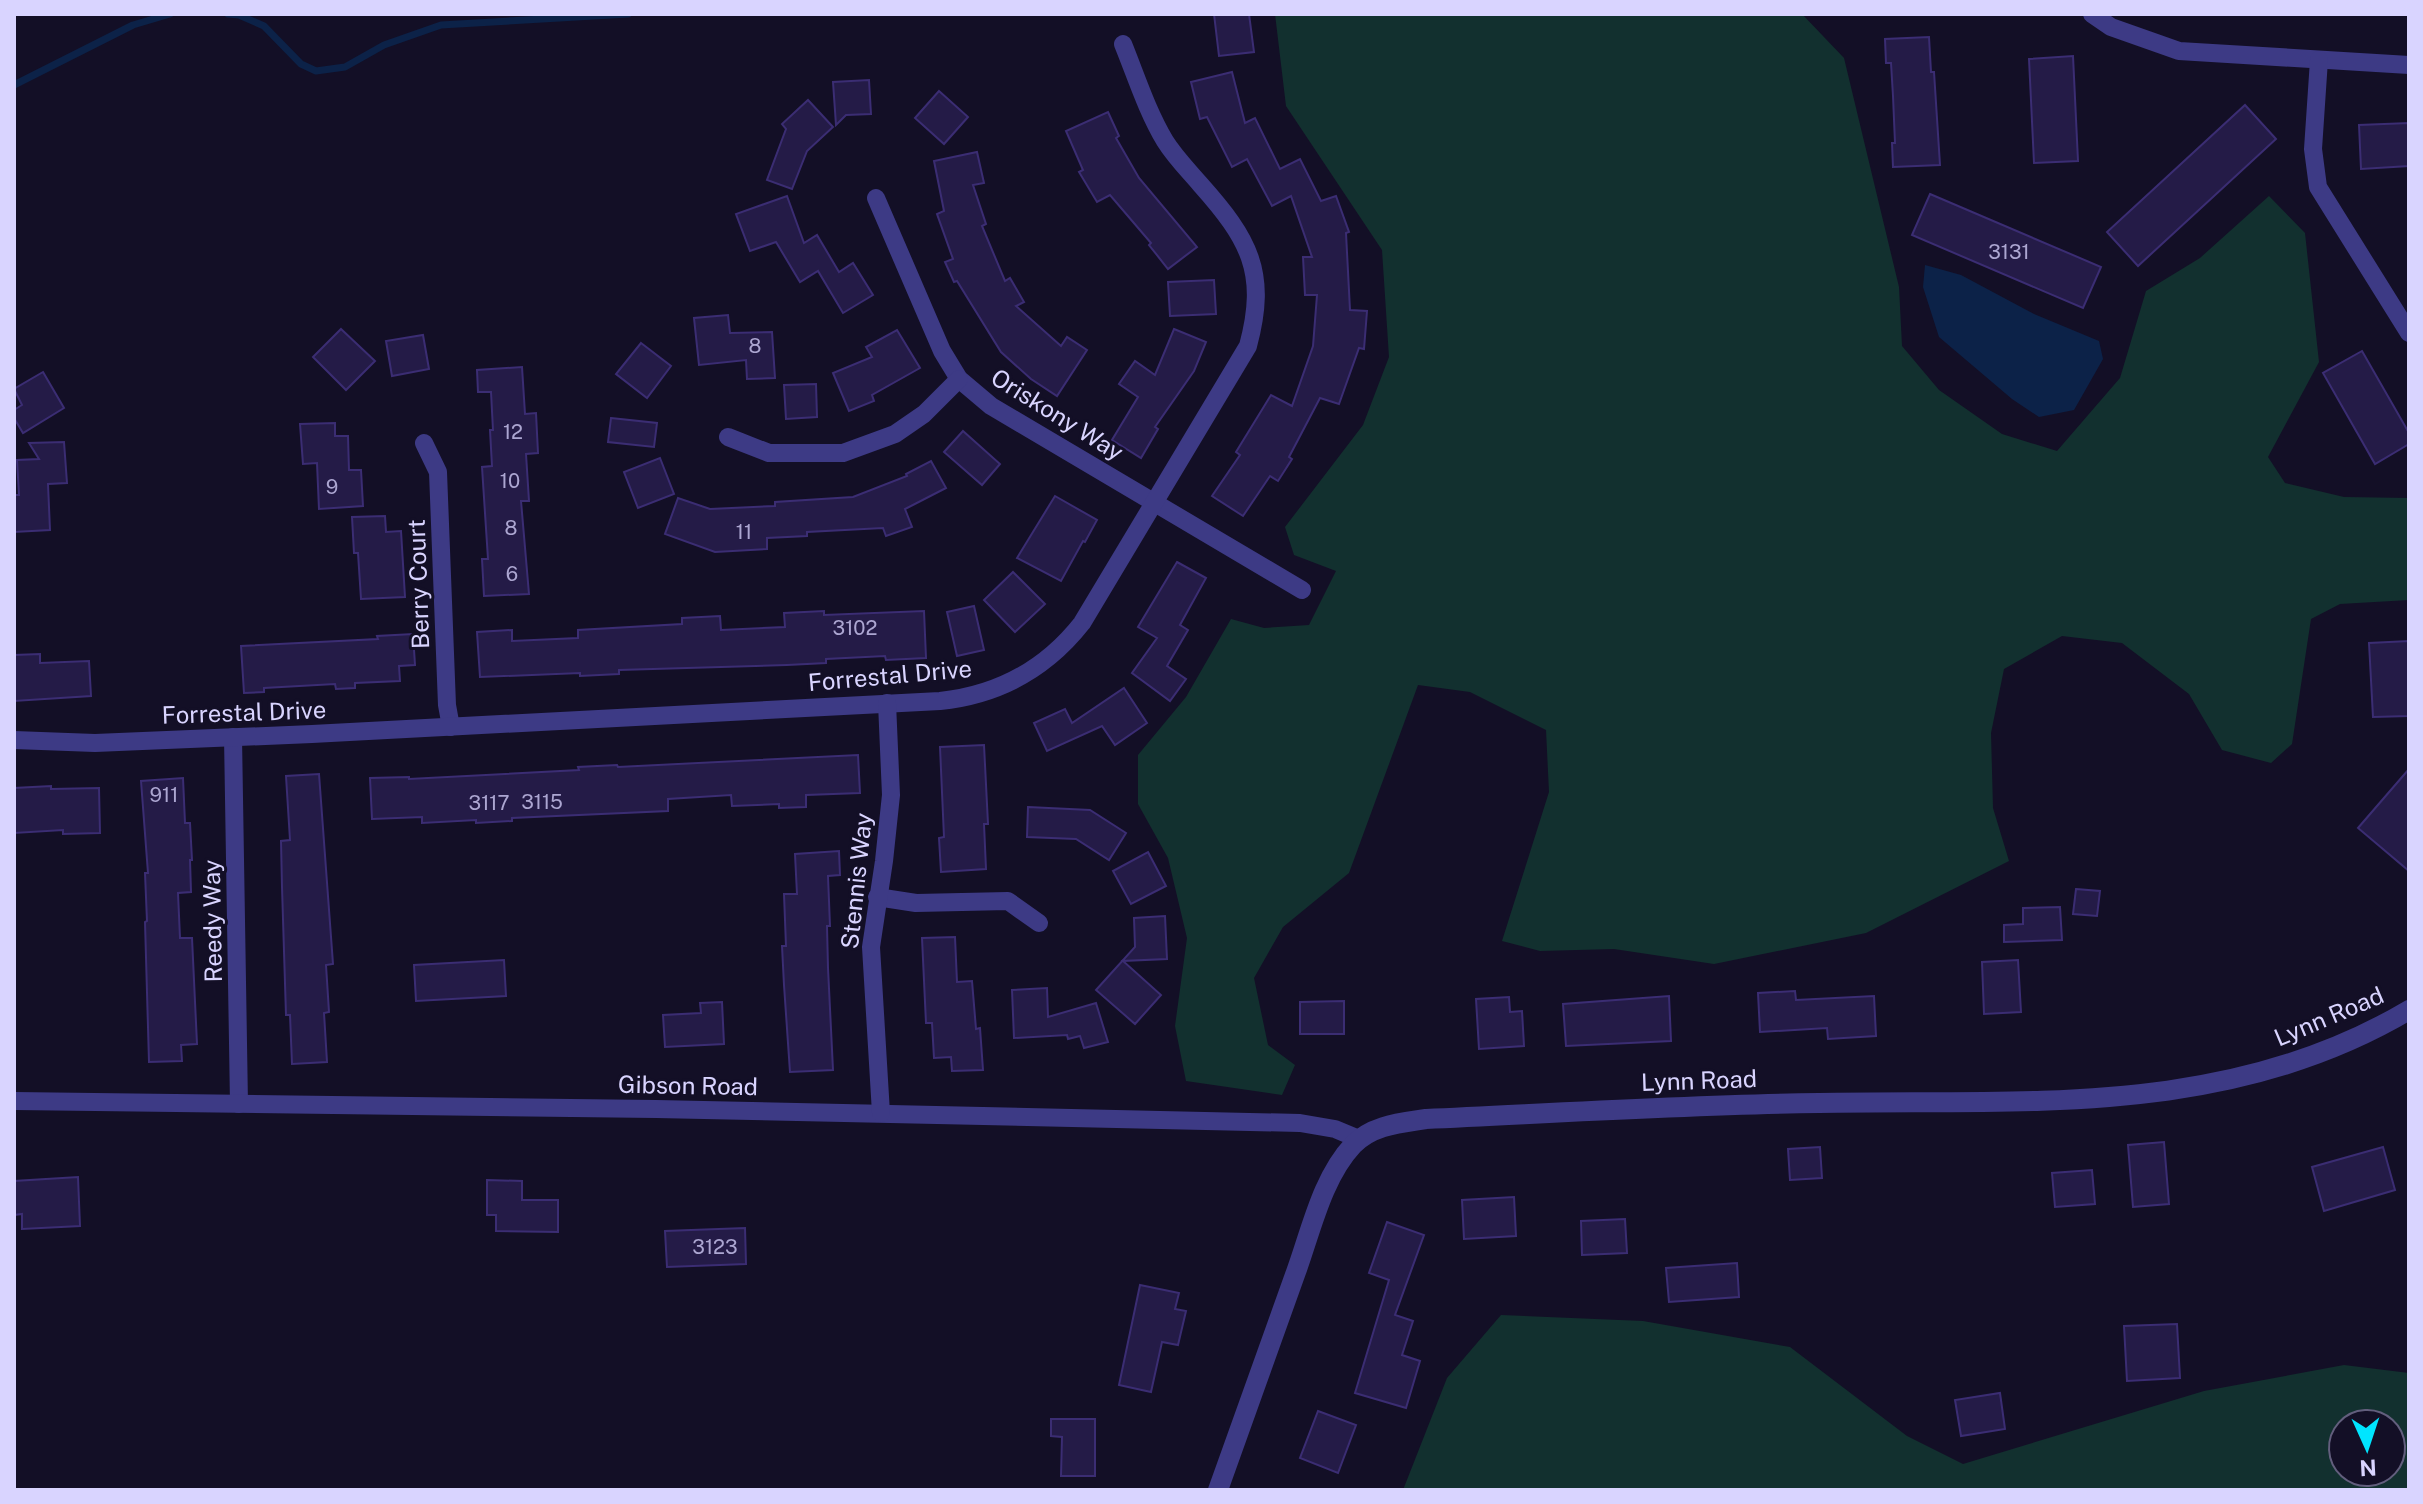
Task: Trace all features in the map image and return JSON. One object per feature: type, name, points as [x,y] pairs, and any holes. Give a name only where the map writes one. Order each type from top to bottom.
[{"type":"street","points":[[2092,14],[2111,27],[2179,51],[2409,65]]},
{"type":"street","name":"Forrestal Drive","points":[[14,740],[95,743],[940,701],[978,695],[1012,682],[1041,665],[1082,623],[1248,346],[1255,319],[1255,277],[1238,229],[1166,142],[1152,117],[1123,44]]},
{"type":"street","points":[[2319,60],[2313,149],[2318,187],[2409,333]]},
{"type":"street","name":"Oriskony Way","points":[[876,198],[942,351],[959,379],[991,406],[1302,590]]},
{"type":"street","points":[[728,437],[769,453],[843,453],[895,434],[924,414],[959,379]]},
{"type":"street","name":"Berry Court","points":[[424,443],[438,472],[447,705],[451,727]]},
{"type":"street","name":"Stennis Way","points":[[881,1113],[871,947],[891,795],[887,703]]},
{"type":"street","name":"Reedy Way","points":[[233,737],[239,1104]]},
{"type":"street","points":[[877,897],[916,903],[1008,901],[1039,923]]},
{"type":"street","name":"Lynn Road","points":[[1359,1139],[1385,1126],[1426,1119],[1727,1105],[2041,1102],[2143,1095],[2260,1072],[2311,1057],[2361,1036],[2409,1010]]},
{"type":"street","name":"Gibson Road","points":[[14,1101],[881,1113],[1300,1123],[1335,1129],[1359,1139]]},
{"type":"street","points":[[1218,1490],[1319,1207],[1339,1165],[1359,1139]]},
{"type":"green space","points":[[1275,14],[1802,14],[1844,58],[1899,287],[1902,346],[1939,390],[2002,434],[2057,451],[2120,378],[2146,291],[2200,258],[2269,196],[2305,233],[2319,362],[2268,457],[2285,483],[2344,497],[2409,498],[2409,600],[2340,604],[2311,619],[2292,744],[2271,763],[2222,750],[2189,694],[2122,643],[2062,636],[2004,669],[1991,733],[1993,808],[2009,861],[1866,933],[1714,964],[1614,949],[1540,951],[1502,941],[1549,792],[1546,730],[1470,692],[1418,685],[1349,873],[1283,927],[1254,978],[1268,1045],[1295,1065],[1282,1095],[1186,1081],[1175,1026],[1187,938],[1168,858],[1138,804],[1138,755],[1186,697],[1231,619],[1264,628],[1309,625],[1336,571],[1294,555],[1285,527],[1363,425],[1389,357],[1382,250],[1286,106]]},
{"type":"green space","points":[[1501,1315],[1643,1321],[1790,1347],[1907,1436],[1963,1464],[2204,1391],[2344,1365],[2409,1373],[2409,1490],[1403,1490],[1447,1378]]},
{"type":"water","points":[[1925,265],[1961,275],[2034,314],[2099,341],[2103,359],[2074,410],[2039,417],[2012,399],[1939,337],[1923,287]]},
{"type":"building","points":[[1214,14],[1249,14],[1254,52],[1219,56]]},
{"type":"building","points":[[1929,37],[1940,165],[1893,167],[1892,143],[1895,143],[1891,63],[1886,63],[1885,39]]},
{"type":"building","points":[[2073,56],[2078,161],[2034,163],[2029,59]]},
{"type":"building","points":[[1232,72],[1245,123],[1255,118],[1280,169],[1300,159],[1321,201],[1336,196],[1349,232],[1346,233],[1350,310],[1367,311],[1364,349],[1359,348],[1339,404],[1320,398],[1289,457],[1292,459],[1278,481],[1270,476],[1243,516],[1212,496],[1240,455],[1236,452],[1271,395],[1292,406],[1313,346],[1317,295],[1305,295],[1303,257],[1312,257],[1291,196],[1272,206],[1247,159],[1232,167],[1207,117],[1200,119],[1191,82]]},
{"type":"building","points":[[869,80],[871,114],[846,115],[836,125],[833,82]]},
{"type":"building","points":[[939,91],[968,117],[944,144],[915,118]]},
{"type":"building","points":[[808,100],[833,127],[807,151],[792,189],[767,180],[786,129],[782,124]]},
{"type":"building","points":[[2245,105],[2276,139],[2138,266],[2107,232]]},
{"type":"building","points":[[1108,112],[1119,136],[1116,138],[1139,178],[1197,247],[1168,269],[1149,245],[1151,243],[1110,195],[1097,202],[1079,172],[1083,170],[1066,131]]},
{"type":"building","points":[[2409,123],[2409,166],[2361,169],[2359,125]]},
{"type":"building","points":[[977,152],[984,183],[973,185],[986,224],[982,226],[1005,281],[1010,278],[1024,302],[1016,306],[1061,346],[1067,337],[1087,350],[1057,396],[1031,379],[1001,352],[957,281],[954,282],[945,262],[953,259],[937,214],[944,211],[934,161]]},
{"type":"building","points":[[1930,194],[2101,267],[2083,308],[1912,235]]},
{"type":"building","points":[[787,196],[804,243],[817,235],[839,272],[853,263],[873,295],[843,313],[818,271],[800,282],[776,242],[750,251],[736,214]]},
{"type":"building","points":[[1214,280],[1216,314],[1170,316],[1168,282]]},
{"type":"building","points":[[728,315],[730,333],[772,332],[775,378],[747,379],[746,360],[699,365],[694,318]]},
{"type":"building","points":[[341,329],[375,361],[346,390],[313,357]]},
{"type":"building","points":[[1174,329],[1206,342],[1194,371],[1155,427],[1158,429],[1141,458],[1112,440],[1138,397],[1119,384],[1135,361],[1155,375]]},
{"type":"building","points":[[897,330],[920,368],[872,395],[874,401],[849,411],[833,373],[872,357],[866,347]]},
{"type":"building","points":[[423,335],[429,369],[392,376],[386,341]]},
{"type":"building","points":[[641,343],[671,366],[647,398],[616,374]]},
{"type":"building","points":[[2362,351],[2409,433],[2409,444],[2375,464],[2323,373]]},
{"type":"building","points":[[522,367],[525,414],[536,413],[538,453],[526,454],[529,501],[521,501],[529,594],[484,596],[482,559],[488,559],[482,467],[492,466],[490,430],[493,430],[491,392],[478,392],[477,370]]},
{"type":"building","points":[[43,372],[64,408],[23,433],[14,418],[14,410],[22,405],[14,389]]},
{"type":"building","points":[[816,384],[817,417],[786,419],[784,385]]},
{"type":"building","points":[[611,418],[657,423],[654,447],[608,442]]},
{"type":"building","points":[[335,423],[335,436],[348,436],[349,470],[361,470],[363,506],[319,509],[317,463],[303,464],[300,424]]},
{"type":"building","points":[[963,431],[1000,464],[982,485],[944,452]]},
{"type":"building","points":[[64,442],[67,483],[48,484],[50,530],[14,532],[14,495],[19,495],[17,460],[39,459],[29,443]]},
{"type":"building","points":[[660,458],[674,494],[638,508],[624,472]]},
{"type":"building","points":[[931,461],[946,488],[905,509],[912,527],[886,536],[883,528],[807,532],[807,536],[767,538],[767,549],[715,552],[665,534],[678,498],[710,509],[775,506],[775,502],[853,497],[907,476]]},
{"type":"building","points":[[1055,496],[1097,520],[1061,581],[1017,558]]},
{"type":"building","points":[[385,516],[386,532],[401,531],[405,597],[361,599],[352,517]]},
{"type":"building","points":[[1177,562],[1206,578],[1180,625],[1188,630],[1167,666],[1186,679],[1170,701],[1132,673],[1157,638],[1138,627]]},
{"type":"building","points":[[1013,572],[1045,604],[1015,632],[984,600]]},
{"type":"building","points":[[974,606],[984,650],[957,656],[947,612]]},
{"type":"building","points":[[824,611],[824,615],[924,611],[926,658],[886,660],[885,656],[826,659],[826,663],[619,670],[619,674],[480,677],[477,632],[512,630],[512,641],[578,638],[578,630],[682,624],[682,618],[720,616],[721,630],[785,627],[784,613]]},
{"type":"building","points":[[413,634],[415,665],[399,666],[400,681],[355,683],[355,688],[336,689],[335,684],[264,688],[264,692],[244,693],[241,646],[378,639],[377,636]]},
{"type":"building","points":[[2409,641],[2409,716],[2373,717],[2369,643]]},
{"type":"building","points":[[40,654],[40,663],[89,661],[91,696],[14,701],[14,655]]},
{"type":"building","points":[[1124,688],[1147,723],[1115,745],[1102,726],[1047,751],[1034,723],[1065,709],[1072,723]]},
{"type":"building","points":[[984,745],[988,824],[984,824],[986,869],[941,872],[939,838],[944,837],[940,747]]},
{"type":"building","points":[[858,755],[860,793],[806,795],[806,807],[779,808],[779,804],[732,806],[731,795],[668,799],[668,811],[512,818],[512,821],[476,823],[476,820],[422,823],[422,817],[372,819],[370,778],[409,779],[579,770],[578,767]]},
{"type":"building","points":[[2409,769],[2409,871],[2358,828]]},
{"type":"building","points":[[319,774],[333,964],[326,965],[329,1012],[324,1013],[327,1062],[292,1064],[290,1015],[286,1015],[281,841],[290,840],[286,776]]},
{"type":"building","points":[[183,778],[185,823],[190,823],[192,860],[191,892],[178,893],[180,938],[192,938],[197,1044],[181,1045],[182,1061],[149,1062],[145,922],[145,873],[148,873],[141,781]]},
{"type":"building","points":[[51,786],[51,789],[99,788],[100,833],[63,834],[63,830],[14,833],[14,788]]},
{"type":"building","points":[[1028,807],[1090,810],[1126,833],[1109,860],[1076,839],[1027,837]]},
{"type":"building","points":[[839,851],[840,875],[828,876],[833,1070],[790,1072],[782,946],[786,946],[784,894],[797,894],[795,854]]},
{"type":"building","points":[[1148,852],[1166,886],[1131,904],[1113,871]]},
{"type":"building","points":[[2076,889],[2100,891],[2097,916],[2073,914]]},
{"type":"building","points":[[2060,907],[2062,940],[2004,942],[2004,925],[2023,924],[2023,908]]},
{"type":"building","points":[[1165,916],[1167,959],[1123,961],[1161,995],[1135,1024],[1096,990],[1135,947],[1134,918]]},
{"type":"building","points":[[955,937],[957,982],[972,981],[983,1070],[952,1071],[951,1057],[934,1058],[932,1023],[926,1023],[922,938]]},
{"type":"building","points":[[504,960],[506,996],[416,1001],[414,965]]},
{"type":"building","points":[[2018,960],[2021,1012],[1984,1014],[1982,962]]},
{"type":"building","points":[[1047,988],[1048,1017],[1096,1003],[1108,1042],[1084,1048],[1080,1036],[1068,1039],[1067,1035],[1014,1038],[1012,990]]},
{"type":"building","points":[[1795,991],[1796,1000],[1874,996],[1876,1036],[1828,1039],[1827,1028],[1760,1032],[1758,993]]},
{"type":"building","points":[[1669,996],[1671,1041],[1566,1046],[1563,1004]]},
{"type":"building","points":[[1509,997],[1510,1012],[1522,1011],[1524,1046],[1479,1049],[1476,999]]},
{"type":"building","points":[[1344,1001],[1344,1034],[1300,1034],[1300,1002]]},
{"type":"building","points":[[722,1002],[724,1044],[665,1047],[663,1015],[701,1013],[700,1003]]},
{"type":"building","points":[[2164,1142],[2169,1204],[2133,1207],[2128,1145]]},
{"type":"building","points":[[1820,1147],[1822,1178],[1790,1180],[1788,1149]]},
{"type":"building","points":[[2383,1147],[2395,1190],[2324,1211],[2312,1167]]},
{"type":"building","points":[[2092,1170],[2095,1204],[2055,1207],[2052,1173]]},
{"type":"building","points":[[78,1177],[80,1226],[22,1229],[22,1214],[14,1215],[14,1181]]},
{"type":"building","points":[[487,1180],[522,1181],[522,1200],[558,1200],[558,1232],[496,1231],[496,1215],[487,1215]]},
{"type":"building","points":[[1514,1197],[1516,1236],[1464,1239],[1462,1200]]},
{"type":"building","points":[[1625,1219],[1627,1253],[1582,1255],[1581,1221]]},
{"type":"building","points":[[1387,1222],[1424,1235],[1395,1315],[1413,1321],[1402,1355],[1420,1361],[1406,1408],[1355,1393],[1389,1280],[1369,1273]]},
{"type":"building","points":[[745,1228],[746,1264],[667,1267],[665,1231]]},
{"type":"building","points":[[1737,1263],[1739,1297],[1669,1302],[1666,1268]]},
{"type":"building","points":[[1140,1285],[1179,1293],[1175,1309],[1186,1311],[1178,1345],[1162,1342],[1151,1392],[1119,1385]]},
{"type":"building","points":[[2177,1324],[2180,1378],[2127,1381],[2124,1326]]},
{"type":"building","points":[[2000,1393],[2005,1429],[1961,1436],[1955,1400]]},
{"type":"building","points":[[1318,1411],[1356,1425],[1338,1473],[1300,1458]]},
{"type":"building","points":[[1051,1419],[1095,1419],[1095,1476],[1061,1476],[1062,1437],[1051,1436]]},
{"type":"waterway","points":[[14,85],[133,25],[170,14]]},
{"type":"waterway","points":[[228,14],[239,15],[264,26],[301,64],[316,71],[345,67],[384,45],[441,25],[628,14]]}]
